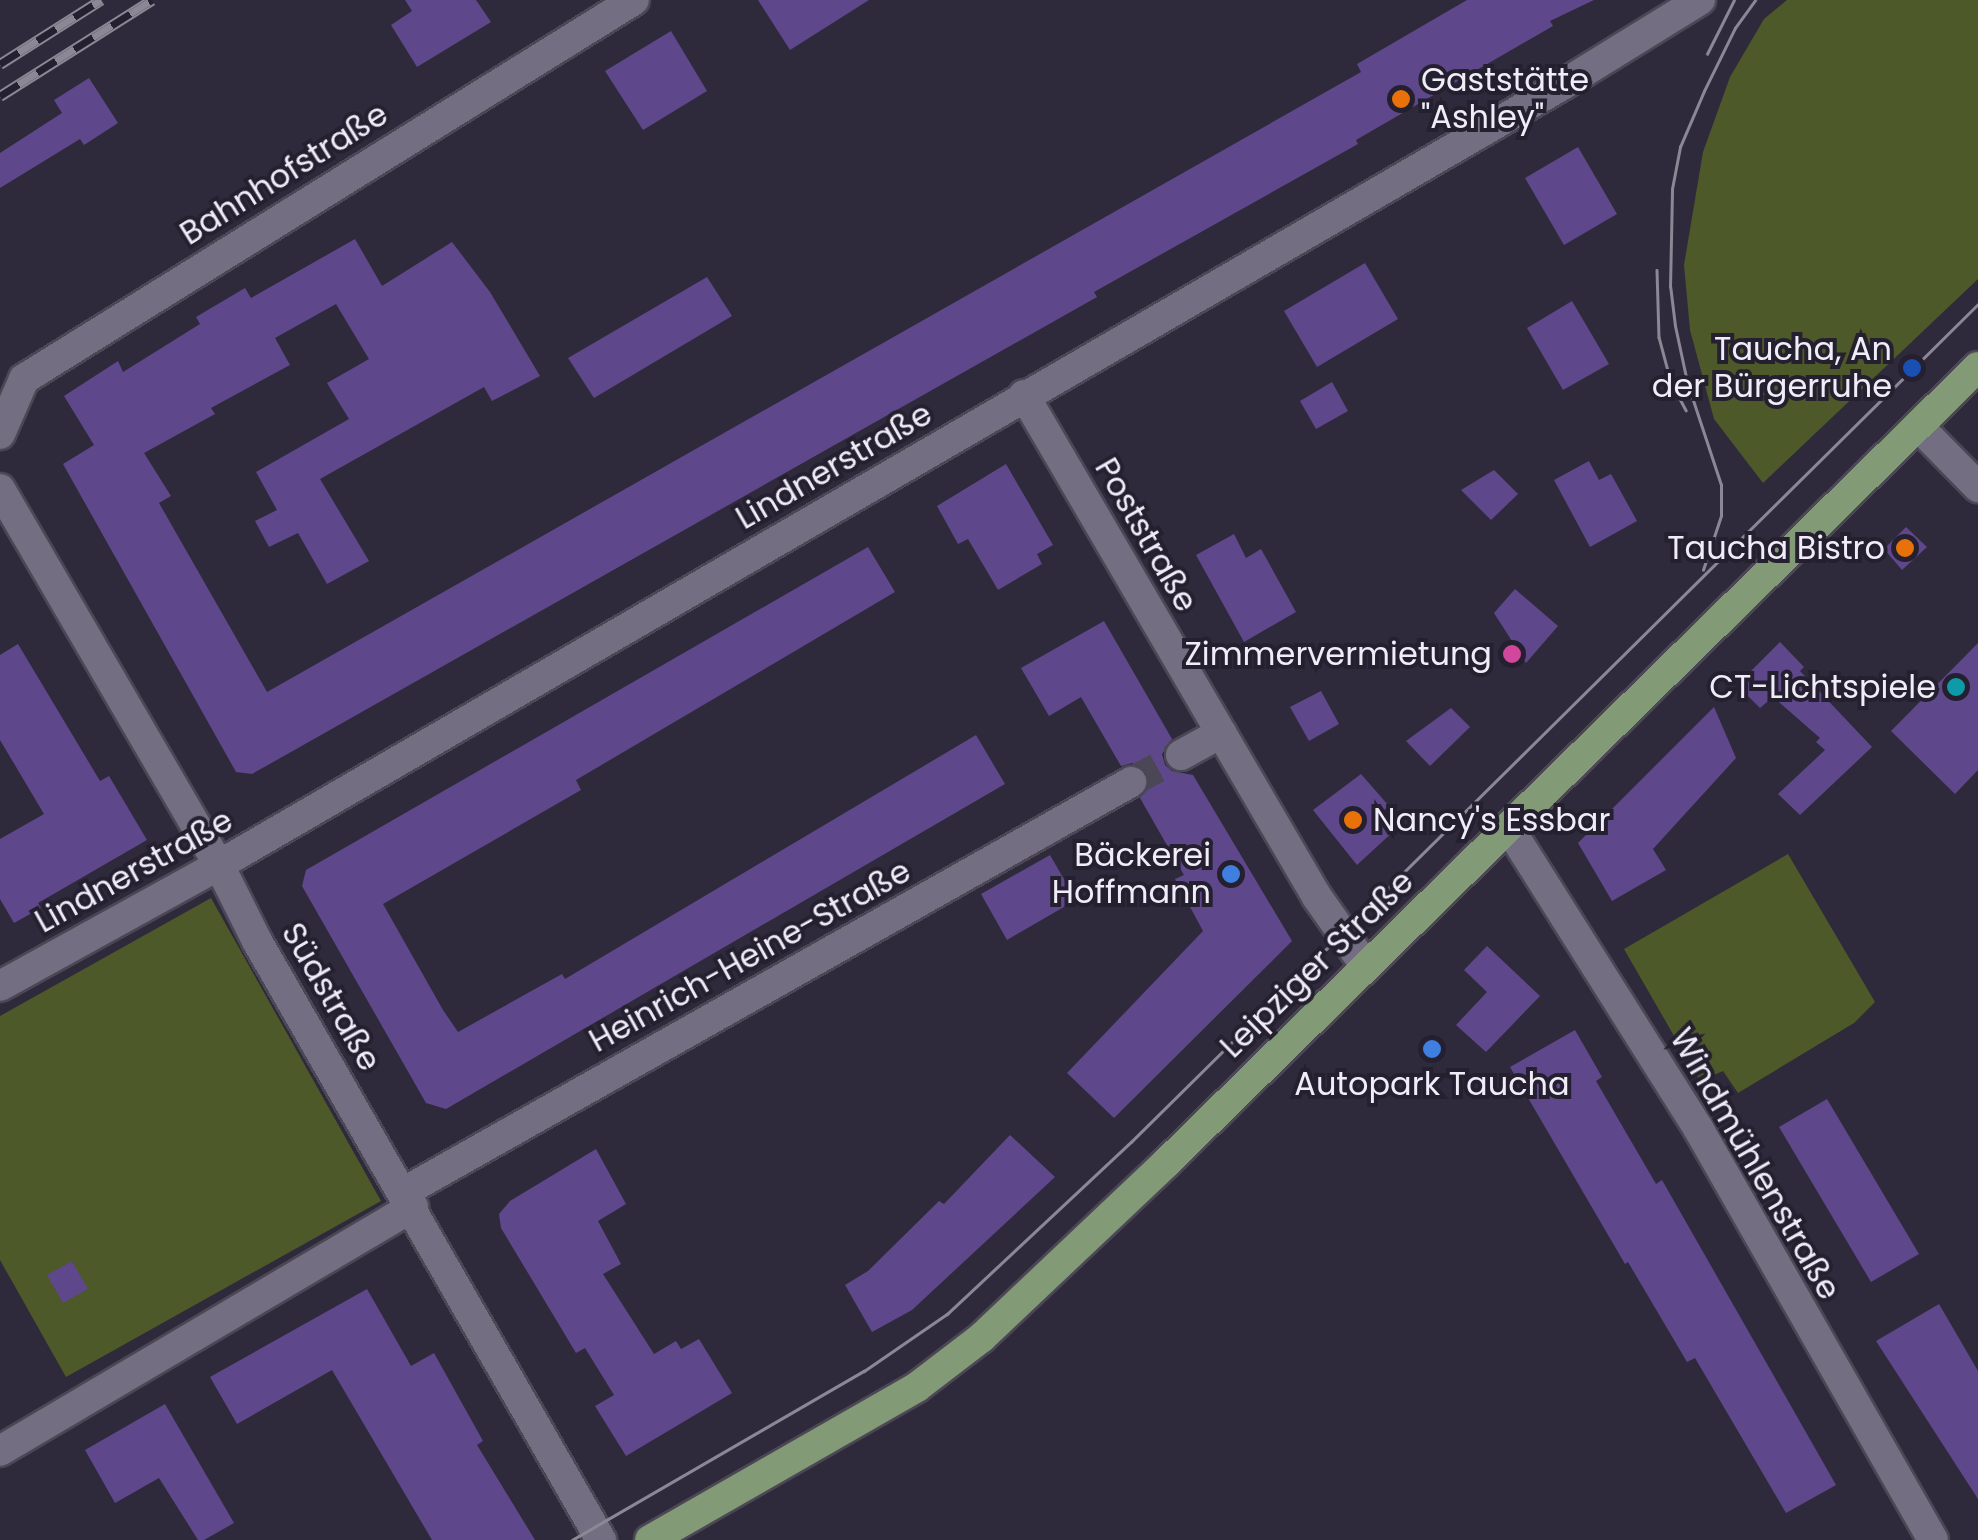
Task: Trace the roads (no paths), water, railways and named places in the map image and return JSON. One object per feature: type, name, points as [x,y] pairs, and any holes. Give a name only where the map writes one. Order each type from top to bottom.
[{"type":"main road","name":"Leipziger Straße","points":[[650,1540],[917,1387],[981,1338],[1509,828],[1978,366]]},
{"type":"street","name":"Bahnhofstraße","points":[[0,434],[24,379],[634,0]]},
{"type":"street","name":"Lindnerstraße","points":[[0,986],[219,865],[1564,84],[1700,0]]},
{"type":"street","name":"Poststraße","points":[[1024,395],[1318,897],[1364,965]]},
{"type":"street","points":[[1918,426],[1978,487]]},
{"type":"street","name":"Südstraße","points":[[0,489],[219,865],[257,941],[601,1540]]},
{"type":"street","points":[[1181,755],[1221,732]]},
{"type":"street","name":"Heinrich-Heine-Straße","points":[[0,1451],[409,1200],[1131,782]]},
{"type":"street","name":"Windmühlenstraße","points":[[1509,828],[1698,1128],[1933,1540]]},
{"type":"tunnel","points":[[1131,782],[1181,755]]},
{"type":"tram line","points":[[1707,54],[1734,0]]},
{"type":"tram line","points":[[1703,570],[1721,516],[1721,485],[1687,382],[1675,326],[1670,287],[1672,189],[1680,147],[1704,91],[1735,28],[1755,0]]},
{"type":"tram line","points":[[1657,270],[1659,337],[1671,382],[1686,410]]},
{"type":"tram line","points":[[572,1540],[864,1371],[947,1314],[1131,1142],[1978,304]]},
{"type":"railway","points":[[0,64],[101,0]]},
{"type":"railway","points":[[0,96],[152,0]]},
{"type":"place","name":"Gaststätte \"Ashley\"","points":[[1401,99]]},
{"type":"place","name":"Taucha, An der Bürgerruhe","points":[[1912,368]]},
{"type":"place","name":"Taucha Bistro","points":[[1905,548]]},
{"type":"place","name":"Zimmervermietung","points":[[1512,654]]},
{"type":"place","name":"CT-Lichtspiele","points":[[1956,687]]},
{"type":"place","name":"Nancy's Essbar","points":[[1353,820]]},
{"type":"place","name":"Bäckerei Hoffmann","points":[[1231,874]]},
{"type":"place","name":"Autopark Taucha","points":[[1432,1049]]}]
